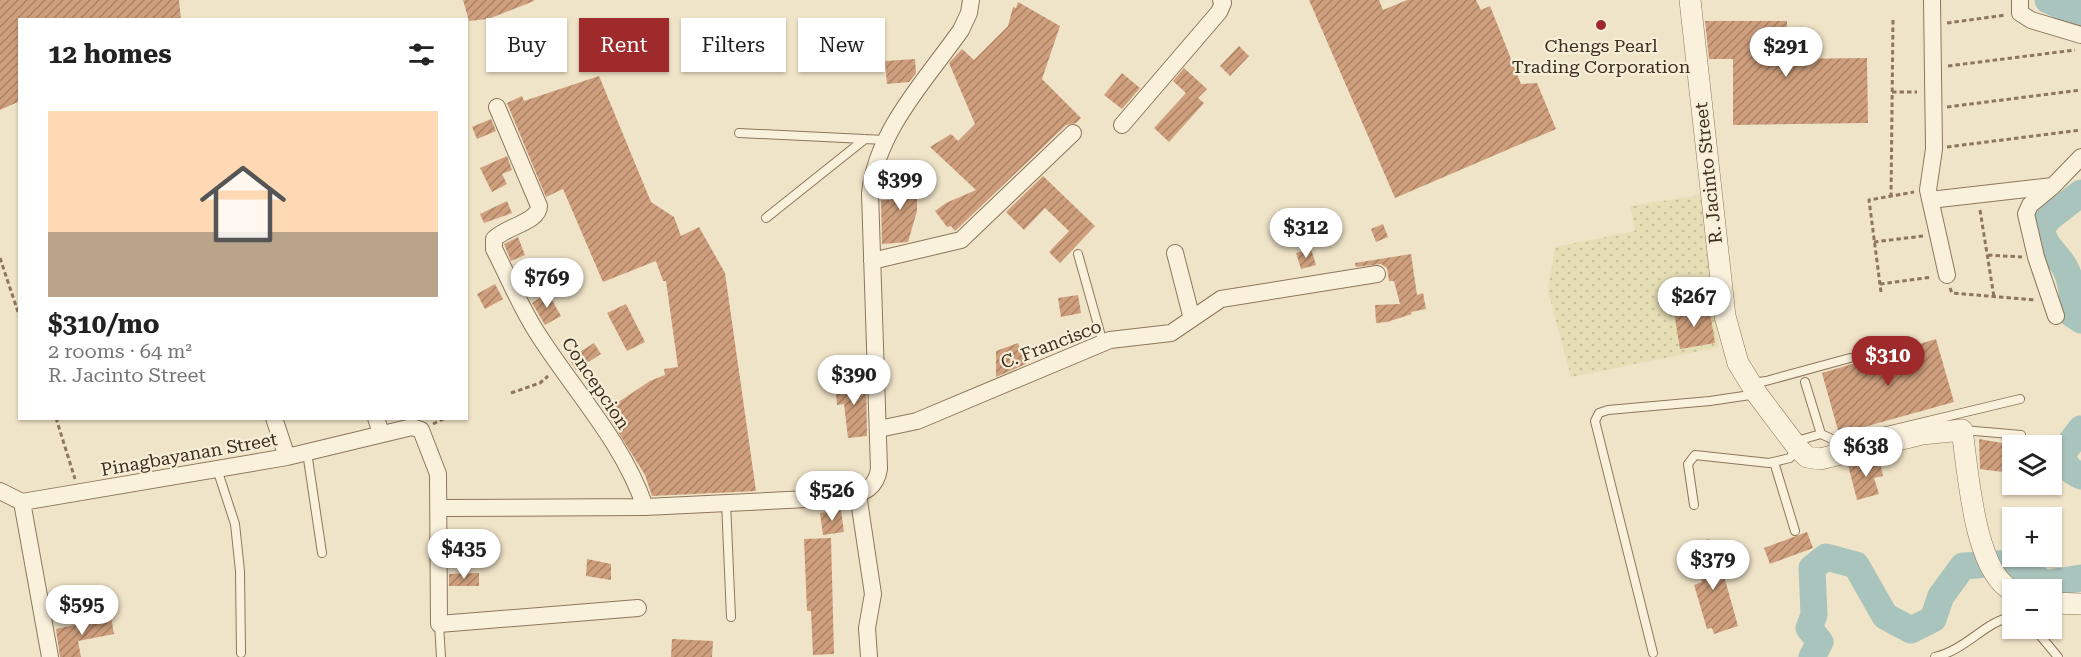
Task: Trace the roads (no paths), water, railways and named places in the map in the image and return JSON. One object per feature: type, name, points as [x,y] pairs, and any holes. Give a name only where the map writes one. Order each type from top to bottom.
[{"type":"street","points":[[638,608],[439,624],[439,508],[645,507],[848,497],[872,487],[878,480],[879,429],[872,261],[872,182],[876,158],[885,140],[961,30],[969,13],[971,0]]},
{"type":"street","points":[[1122,125],[1219,12],[1223,3],[1221,0]]},
{"type":"street","name":"R. Jacinto Street","points":[[1690,0],[1725,316],[1738,363],[1753,388],[1795,445],[1807,457],[1820,459],[1922,434],[1962,430]]},
{"type":"street","points":[[1932,0],[1934,149],[1929,195],[1947,276]]},
{"type":"street","points":[[2020,7],[2031,20],[2081,35]]},
{"type":"street","name":"Concepcion","points":[[497,106],[539,206],[539,213],[535,218],[503,230],[494,239],[494,249],[536,331],[595,412],[635,479],[645,507]]},
{"type":"street","points":[[872,261],[961,240],[1073,133]]},
{"type":"street","points":[[2054,308],[2036,257],[2026,214],[2030,205],[2053,186],[2081,157]]},
{"type":"street","points":[[1929,195],[1978,196],[2053,186]]},
{"type":"street","points":[[1175,254],[1192,319]]},
{"type":"street","name":"C. Francisco","points":[[879,429],[917,421],[1103,343],[1171,333],[1207,306],[1233,296],[1377,274]]},
{"type":"street","points":[[275,420],[286,457]]},
{"type":"street","name":"Pinagbayanan Street","points":[[22,502],[286,457],[307,452],[379,426],[421,430],[438,474],[439,508]]},
{"type":"street","points":[[1962,430],[1975,526],[1994,577],[2002,585]]},
{"type":"street","points":[[0,491],[22,502],[50,657]]},
{"type":"street","points":[[858,494],[873,594],[867,628],[869,657]]},
{"type":"street","points":[[2062,603],[2081,604]]},
{"type":"lane","points":[[739,133],[885,140]]},
{"type":"lane","points":[[766,218],[865,139]]},
{"type":"lane","points":[[1078,254],[1103,343]]},
{"type":"lane","points":[[1653,653],[1595,421],[1599,413],[1608,410],[1710,401],[1753,388],[1766,381],[1850,358]]},
{"type":"lane","points":[[1805,382],[1821,434]]},
{"type":"lane","points":[[1694,505],[1688,464],[1695,455],[1774,462],[1790,458],[1795,445],[1821,434],[1834,440],[1845,441],[2020,399]]},
{"type":"lane","points":[[1962,430],[2021,435]]},
{"type":"lane","points":[[307,452],[321,553]]},
{"type":"lane","points":[[1774,462],[1795,531]]},
{"type":"lane","points":[[217,469],[235,524],[240,571],[241,653]]},
{"type":"lane","points":[[726,502],[731,618]]},
{"type":"lane","points":[[1935,657],[1954,652],[2002,619]]},
{"type":"lane","points":[[439,624],[441,657]]},
{"type":"lane","points":[[2043,639],[2058,657]]},
{"type":"waterway","points":[[2048,0],[2081,15]]},
{"type":"waterway","points":[[2081,193],[2049,218],[2041,228],[2046,242],[2067,272],[2072,293],[2072,314],[2081,320]]},
{"type":"waterway","points":[[2081,429],[2062,454],[2069,468],[2081,476]]},
{"type":"waterway","points":[[1812,657],[1820,642],[1809,628],[1814,615],[1812,568],[1826,557],[1856,565],[1885,616],[1911,630],[1933,619],[1941,596],[1963,566],[1997,564],[2015,566],[2033,575],[2043,584],[2081,578]]},
{"type":"place","name":"Chengs Pearl Trading Corporation","points":[[1601,25]]}]
